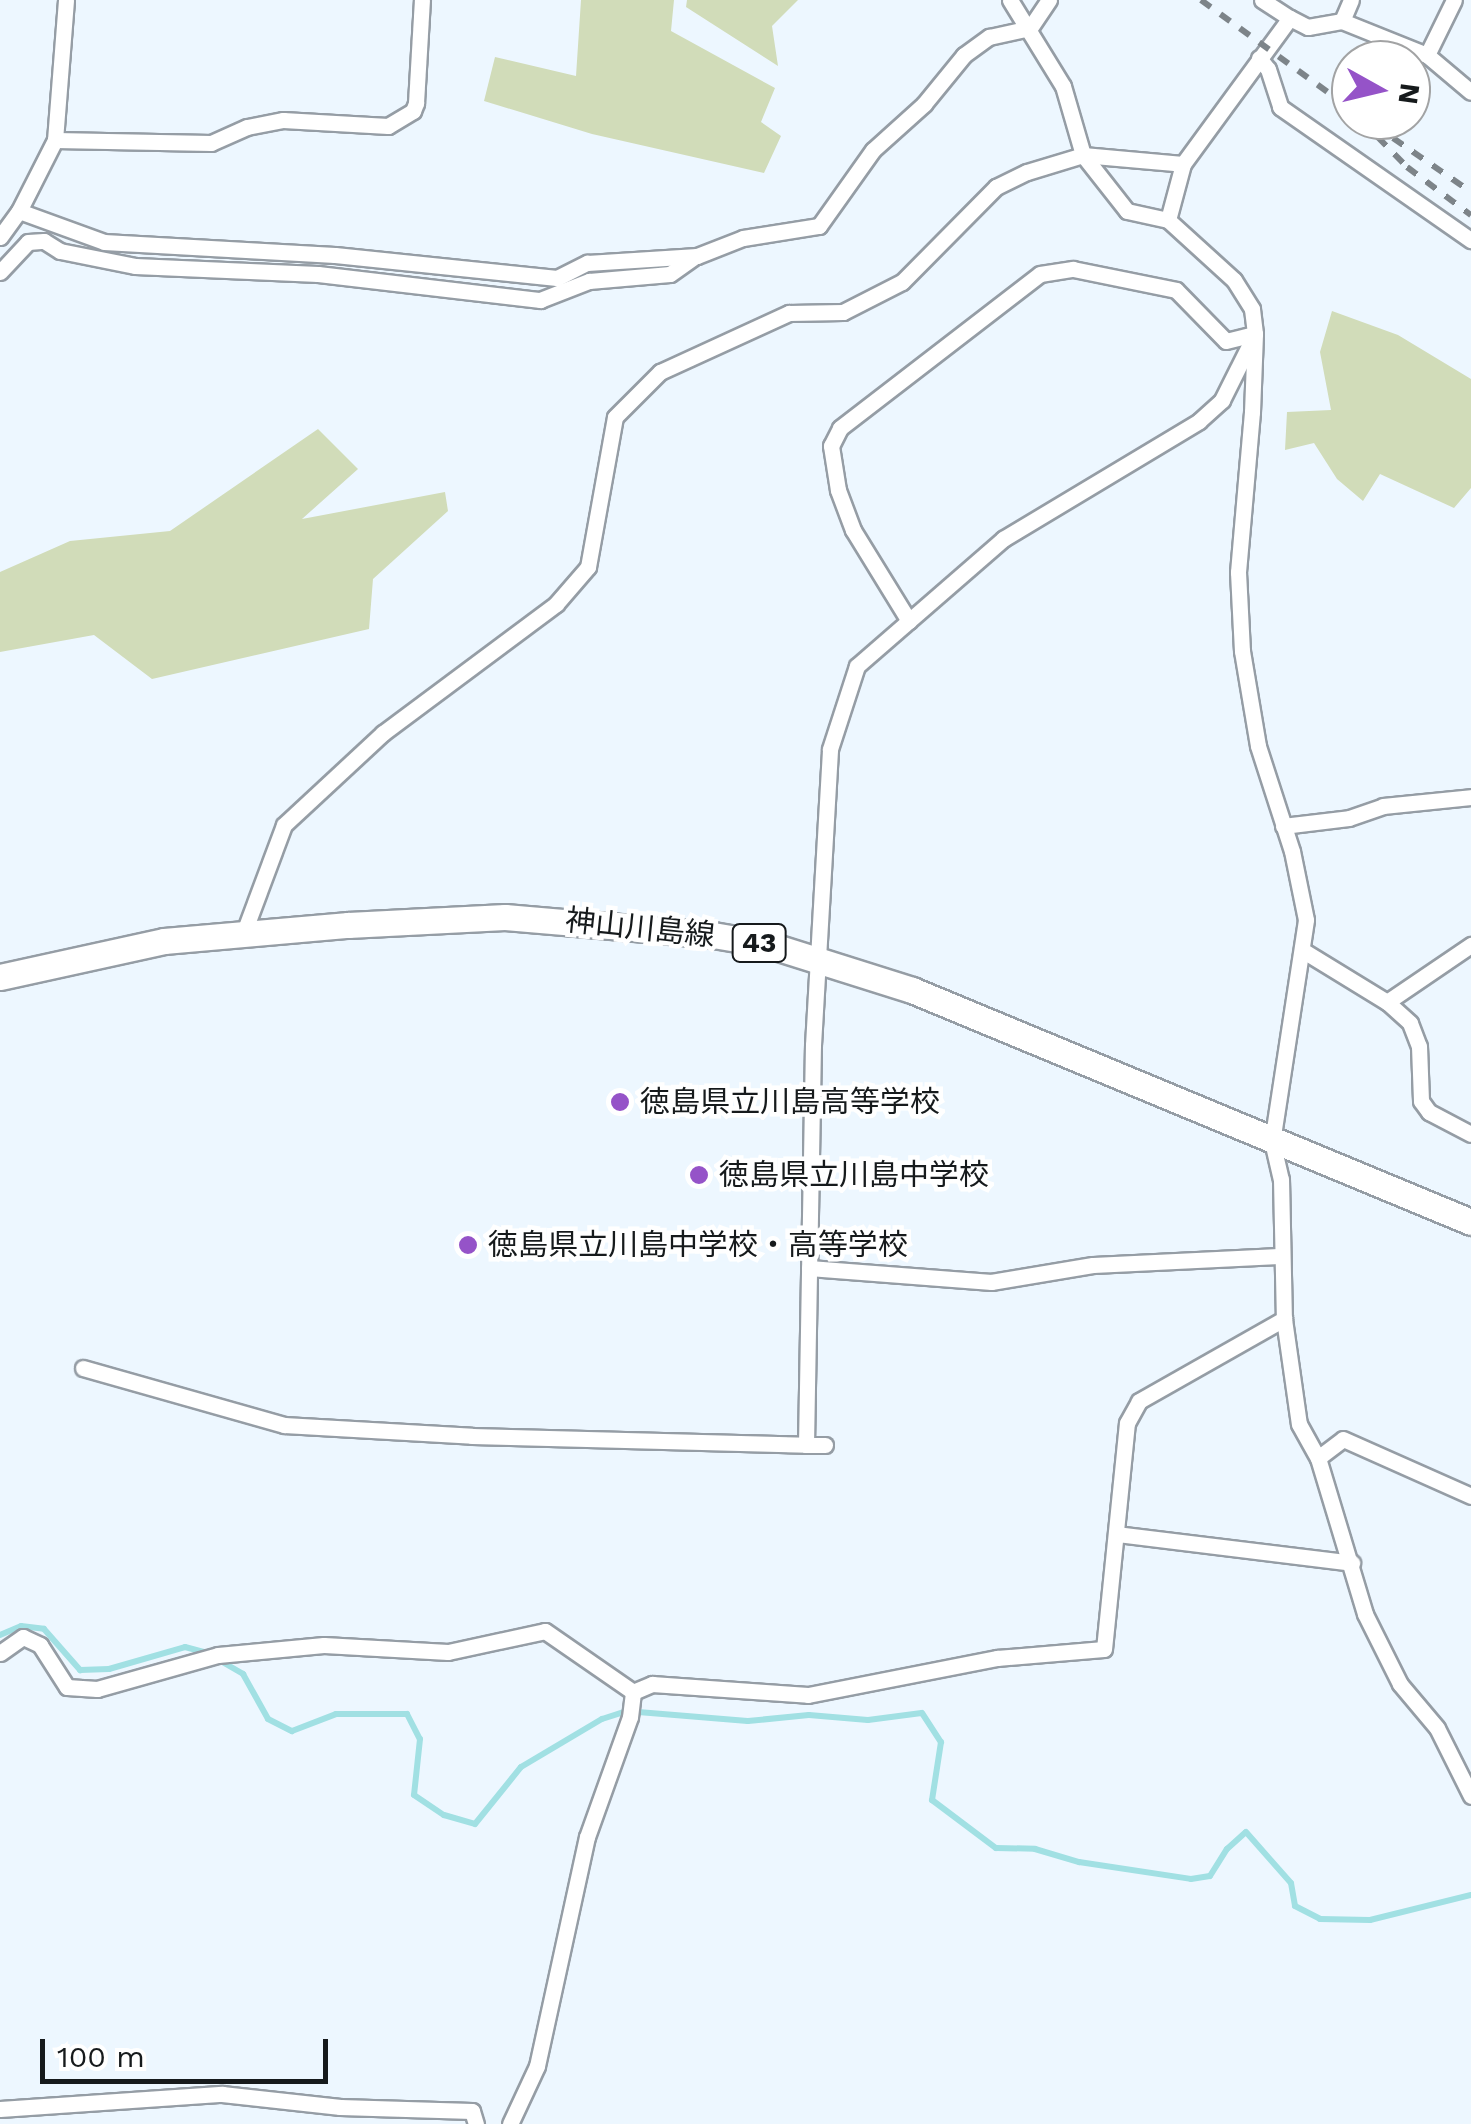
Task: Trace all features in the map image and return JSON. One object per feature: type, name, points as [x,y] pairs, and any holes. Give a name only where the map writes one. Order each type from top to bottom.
[{"type":"main road","name":"神山川島線","points":[[0,977],[164,941],[244,932],[506,918],[580,920],[713,934],[818,959],[912,990],[1471,1222]]},
{"type":"street","points":[[0,237],[19,211],[54,140],[66,0]]},
{"type":"street","points":[[54,140],[210,142],[246,127],[283,120],[388,126],[413,112],[416,102],[422,0]]},
{"type":"street","points":[[1010,0],[1063,86],[1084,154],[1127,211],[1168,220],[1234,280],[1252,309],[1256,334],[1238,572],[1242,650],[1258,746],[1303,893],[1306,920],[1272,1141],[1280,1178],[1284,1319],[1299,1424],[1318,1458],[1365,1614],[1400,1684],[1437,1728],[1471,1796]]},
{"type":"street","points":[[0,272],[28,242],[44,241],[60,251],[135,266],[318,274],[540,300],[589,281],[670,274],[697,256],[743,238],[819,226],[873,150],[924,104],[964,55],[989,37],[1030,28],[1049,0]]},
{"type":"street","points":[[1262,0],[1308,27],[1342,20],[1391,40]]},
{"type":"street","points":[[1342,20],[1351,0]]},
{"type":"street","points":[[1431,47],[1454,0]]},
{"type":"street","points":[[1168,220],[1183,164],[1290,18]]},
{"type":"street","points":[[1259,58],[1268,69],[1280,107],[1471,240]]},
{"type":"street","points":[[1431,58],[1471,92]]},
{"type":"street","points":[[244,932],[284,825],[383,733],[556,604],[588,567],[615,417],[660,372],[789,313],[843,312],[902,282],[996,187],[1027,172],[1084,154],[1183,164]]},
{"type":"street","points":[[19,211],[104,242],[335,255],[557,278],[588,263],[697,256]]},
{"type":"street","points":[[909,622],[854,530],[838,490],[831,446],[840,428],[1040,274],[1073,269],[1176,290],[1226,340],[1256,334]]},
{"type":"street","points":[[806,1445],[818,959],[830,749],[858,666],[1003,539],[1199,421],[1222,400],[1256,334]]},
{"type":"street","points":[[1283,826],[1348,818],[1383,806],[1471,797]]},
{"type":"street","points":[[1387,1002],[1471,945]]},
{"type":"street","points":[[1302,950],[1387,1002],[1410,1023],[1419,1046],[1421,1101],[1429,1112],[1471,1134]]},
{"type":"street","points":[[809,1268],[991,1282],[1093,1266],[1280,1256]]},
{"type":"street","points":[[510,2124],[537,2066],[587,1838],[631,1704],[652,1684],[808,1694],[997,1658],[1104,1649],[1127,1423],[1139,1401],[1284,1319]]},
{"type":"street","points":[[83,1368],[284,1425],[472,1436],[825,1444]]},
{"type":"street","points":[[1318,1458],[1343,1439],[1471,1496]]},
{"type":"street","points":[[1117,1534],[1352,1563]]},
{"type":"street","points":[[0,1653],[23,1637],[40,1645],[67,1687],[97,1689],[211,1658],[324,1645],[448,1652],[545,1631],[631,1704]]},
{"type":"street","points":[[0,2109],[222,2094],[340,2107],[472,2111],[476,2124]]},
{"type":"green space","points":[[581,0],[674,0],[671,31],[775,88],[761,122],[781,136],[764,173],[592,134],[484,101],[495,57],[576,76]]},
{"type":"green space","points":[[687,0],[798,0],[772,26],[778,66],[686,7]]},
{"type":"green space","points":[[1332,311],[1398,335],[1471,379],[1471,488],[1454,508],[1380,474],[1363,501],[1337,479],[1314,443],[1285,450],[1287,412],[1331,410],[1320,352]]},
{"type":"green space","points":[[318,429],[358,469],[302,519],[445,492],[448,511],[373,579],[369,629],[152,679],[94,635],[0,652],[0,572],[70,541],[170,531]]},
{"type":"waterway","points":[[0,1635],[21,1626],[44,1629],[80,1670],[109,1669],[185,1647],[208,1653]]},
{"type":"waterway","points":[[219,1660],[243,1674],[268,1719],[292,1731],[336,1714],[407,1714],[420,1739],[414,1795],[444,1815],[475,1824],[521,1767],[602,1719],[626,1711],[748,1721],[809,1715],[868,1720],[922,1713],[941,1742],[932,1800],[996,1848],[1035,1849],[1079,1862],[1191,1879],[1210,1876],[1227,1849],[1246,1832],[1291,1883],[1295,1906],[1320,1919],[1370,1920],[1471,1895]]},
{"type":"railway","points":[[1201,0],[1331,94]]},
{"type":"railway","points":[[1381,140],[1407,167],[1471,215]]},
{"type":"railway","points":[[1396,140],[1471,192]]},
{"type":"place","name":"徳島県立川島高等学校","points":[[620,1102]]},
{"type":"place","name":"徳島県立川島中学校","points":[[699,1175]]},
{"type":"place","name":"徳島県立川島中学校・高等学校","points":[[468,1245]]}]
